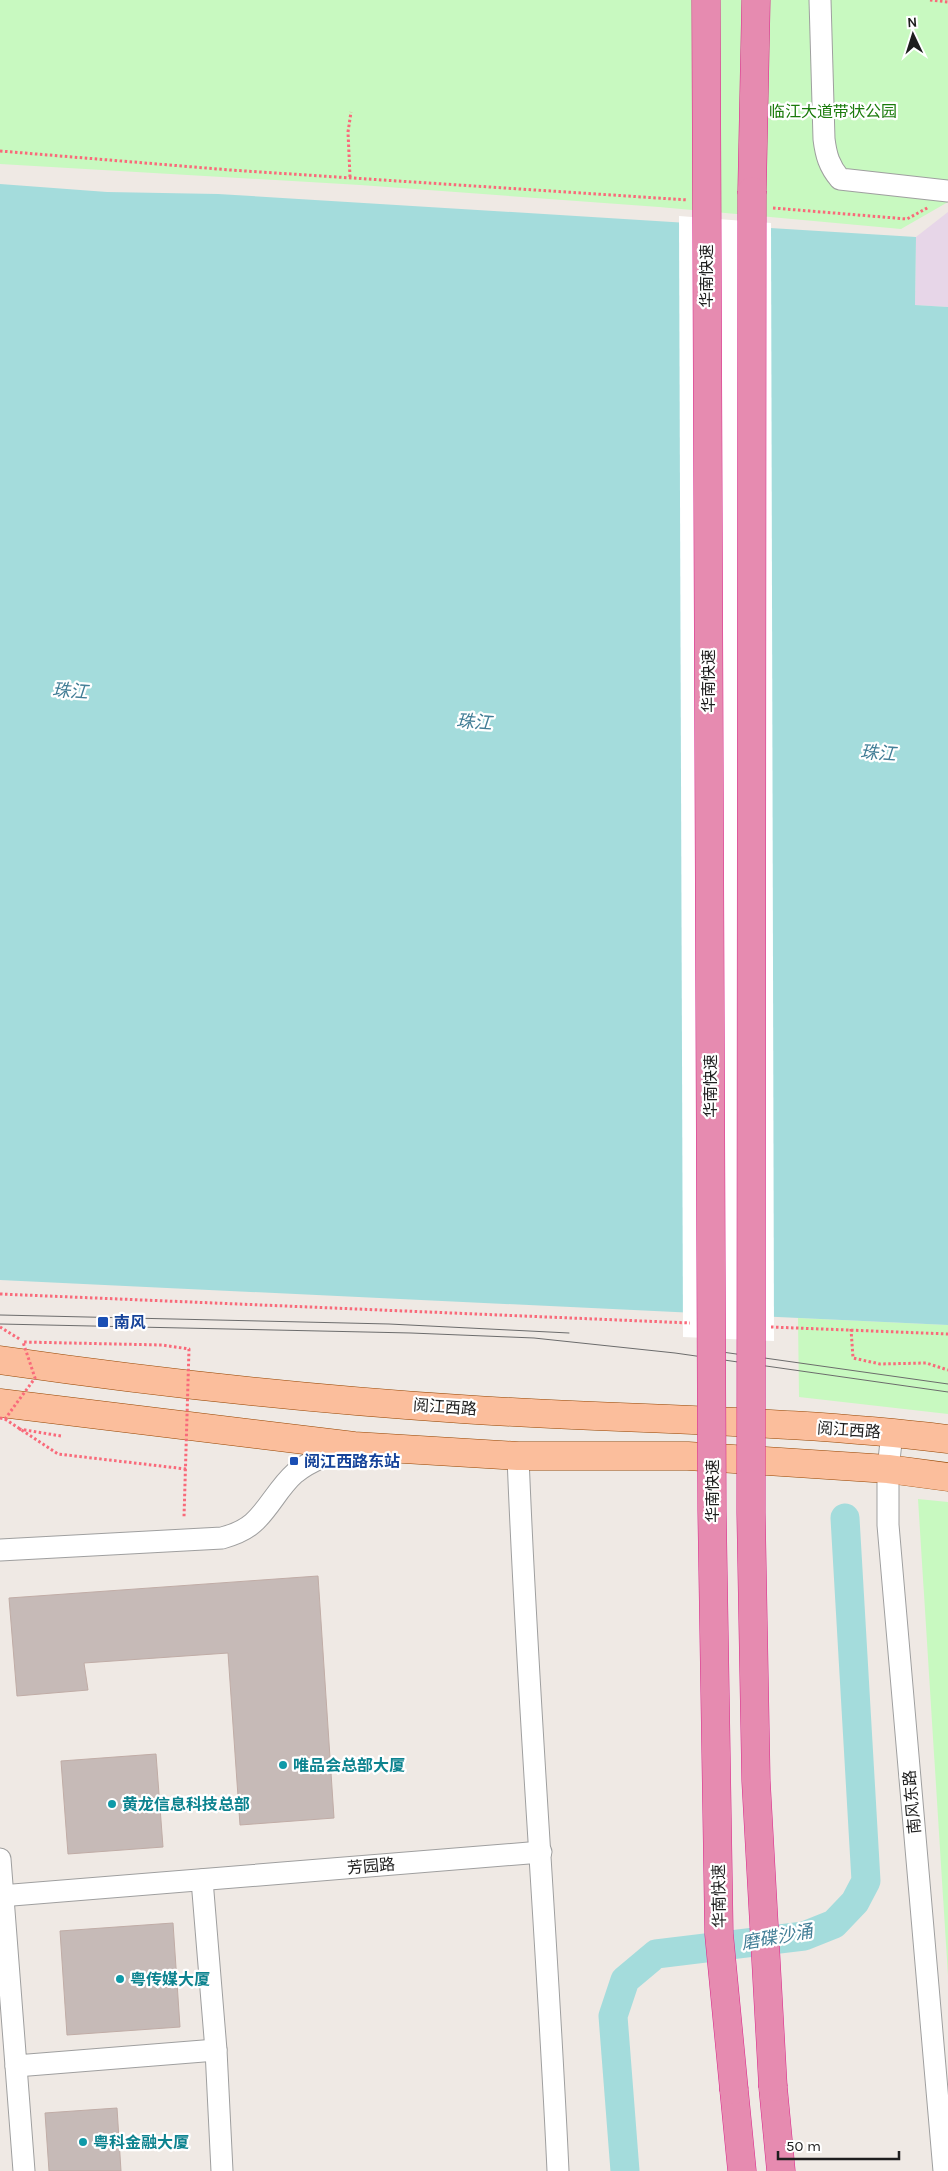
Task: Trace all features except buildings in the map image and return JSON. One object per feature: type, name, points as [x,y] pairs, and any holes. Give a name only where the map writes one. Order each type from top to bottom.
[{"type":"highway","name":"华南快速","points":[[706,0],[712,1511],[719,1934],[742,2171]]},
{"type":"highway","points":[[756,0],[752,191],[751,1513],[756,1782],[773,2087],[781,2171]]},
{"type":"main road","name":"阅江西路","points":[[0,1360],[258,1392],[461,1409],[682,1419],[892,1433],[948,1439]]},
{"type":"main road","points":[[3,1411],[354,1446],[518,1456],[688,1456],[888,1469],[948,1477]]},
{"type":"street","points":[[820,0],[824,139],[826,157],[832,170],[840,179],[948,191]]},
{"type":"street","name":"南风东路","points":[[892,1433],[888,1469],[888,1525],[899,1670],[944,2171]]},
{"type":"street","points":[[0,1550],[222,1538],[241,1532],[254,1522],[276,1493],[296,1473],[330,1454],[354,1446]]},
{"type":"street","points":[[518,1456],[523,1575],[541,1852],[558,2171]]},
{"type":"street","name":"芳园路","points":[[2,1895],[541,1852]]},
{"type":"street","points":[[0,1859],[24,2171]]},
{"type":"street","points":[[202,1880],[216,2050],[222,2171]]},
{"type":"street","points":[[16,2066],[216,2050]]},
{"type":"path","points":[[930,0],[948,2]]},
{"type":"path","points":[[350,112],[348,132],[350,177]]},
{"type":"path","points":[[0,151],[692,201]]},
{"type":"path","points":[[770,207],[906,219],[931,206]]},
{"type":"path","points":[[0,1294],[693,1323]]},
{"type":"path","points":[[762,1326],[948,1334]]},
{"type":"path","points":[[0,1327],[23,1342],[162,1345],[190,1348],[184,1517]]},
{"type":"path","points":[[851,1329],[853,1358],[880,1364],[926,1362],[948,1370]]},
{"type":"path","points":[[0,1418],[3,1411],[35,1378],[23,1342]]},
{"type":"path","points":[[3,1411],[58,1454],[186,1469]]},
{"type":"path","points":[[19,1429],[60,1436]]},
{"type":"shaded area","points":[[948,212],[948,307],[915,305],[916,237]]},
{"type":"green space","name":"临江大道带状公园","points":[[0,0],[948,0],[948,202],[901,229],[659,207],[360,185],[0,164]]},
{"type":"green space","points":[[798,1318],[948,1325],[948,1414],[799,1397]]},
{"type":"green space","points":[[918,1499],[948,1502],[948,1976]]},
{"type":"water","name":"珠江","points":[[0,184],[107,192],[218,194],[916,237],[915,305],[948,307],[948,1325],[0,1280]]},
{"type":"pier","points":[[679,216],[771,223],[774,1341],[683,1337]]},
{"type":"waterway","name":"磨碟沙涌","points":[[625,2171],[613,2016],[625,1980],[656,1954],[804,1936],[834,1924],[855,1902],[866,1881],[845,1518]]},
{"type":"tram line","points":[[0,1315],[389,1324],[569,1333]]},
{"type":"tram line","points":[[0,1324],[411,1333],[534,1338],[675,1353],[948,1392]]},
{"type":"tram line","points":[[708,1350],[948,1384]]},
{"type":"place","name":"南风","points":[[103,1322]]},
{"type":"place","name":"阅江西路东站","points":[[294,1461]]},
{"type":"place","name":"唯品会总部大厦","points":[[283,1765]]},
{"type":"place","name":"黄龙信息科技总部","points":[[112,1804]]},
{"type":"place","name":"粤传媒大厦","points":[[120,1979]]},
{"type":"place","name":"粤科金融大厦","points":[[83,2142]]}]
